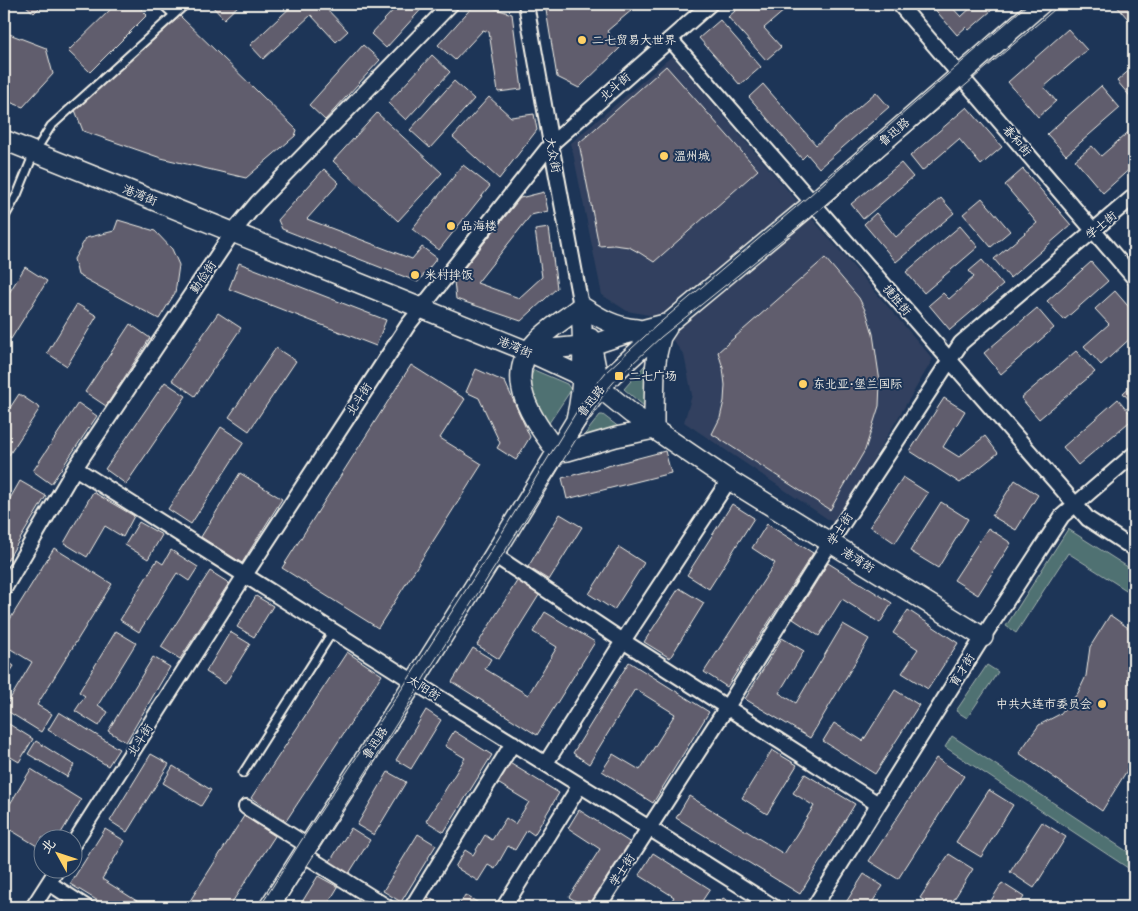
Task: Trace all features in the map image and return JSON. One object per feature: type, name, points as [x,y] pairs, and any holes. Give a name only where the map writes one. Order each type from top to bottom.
[{"type":"main road","name":"鲁迅路","points":[[269,907],[414,682],[575,422],[600,388],[670,322],[813,203],[1041,4]]},
{"type":"main road","name":"港湾街","points":[[4,140],[421,308],[581,376],[600,388],[632,414],[729,480],[983,637]]},
{"type":"main road","points":[[582,306],[605,321],[617,326],[646,329]]},
{"type":"main road","points":[[575,422],[587,346],[588,327],[582,306]]},
{"type":"main road","points":[[582,306],[543,335],[528,352],[522,365],[521,388],[526,404],[535,422],[557,452],[568,451],[616,437],[654,429],[657,354],[661,337],[670,322]]},
{"type":"main road","points":[[528,352],[587,346],[670,322]]},
{"type":"main road","points":[[587,346],[600,388]]},
{"type":"street","name":"勤俭街","points":[[4,589],[75,468],[233,232],[257,203],[451,4]]},
{"type":"street","name":"大众街","points":[[526,4],[582,306]]},
{"type":"street","name":"北斗街","points":[[82,830],[408,324],[551,144],[710,4]]},
{"type":"street","name":"春和街","points":[[899,4],[1134,278]]},
{"type":"street","name":"捷胜街","points":[[670,38],[1088,519],[1134,549]]},
{"type":"street","name":"学士街","points":[[598,907],[830,543],[961,343],[1134,196]]},
{"type":"street","name":"育才街","points":[[814,907],[983,637],[1062,516],[1134,454]]},
{"type":"street","name":"太阳街","points":[[75,468],[774,907]]},
{"type":"street","points":[[546,763],[623,641],[729,480]]},
{"type":"street","points":[[494,555],[623,641],[878,804]]},
{"type":"street","points":[[412,907],[513,743]]},
{"type":"street","points":[[504,907],[580,785]]},
{"type":"street","points":[[246,807],[387,907]]},
{"type":"street","points":[[33,907],[52,878]]},
{"type":"street","points":[[49,883],[86,907]]},
{"type":"lane","points":[[162,4],[174,15]]},
{"type":"lane","points":[[4,218],[17,195],[34,153],[51,126],[186,4]]},
{"type":"lane","points":[[243,773],[333,631]]},
{"type":"shaded area","points":[[672,56],[933,359],[835,524],[684,422],[692,395],[684,355],[654,316],[627,311],[602,295],[571,143]]},
{"type":"green space","points":[[651,358],[645,407],[624,389]]},
{"type":"green space","points":[[534,370],[567,384],[571,390],[547,426],[536,411],[530,381]]},
{"type":"green space","points":[[600,415],[603,415],[620,428],[600,431],[582,438]]},
{"type":"green space","points":[[1068,529],[1134,571],[1134,595],[1068,553],[1016,633],[1006,626]]},
{"type":"green space","points":[[987,665],[998,672],[967,718],[956,711]]},
{"type":"green space","points":[[952,736],[1134,856],[1134,872],[945,747]]},
{"type":"building","points":[[24,4],[43,4],[34,13]]},
{"type":"building","points":[[116,4],[136,4],[147,15],[90,72],[68,51]]},
{"type":"building","points":[[212,4],[240,4],[224,19]]},
{"type":"building","points":[[294,4],[322,4],[348,31],[336,42],[311,15],[263,59],[250,45]]},
{"type":"building","points":[[399,4],[426,4],[386,48],[371,34]]},
{"type":"building","points":[[475,4],[512,14],[522,89],[498,92],[489,32],[483,30],[455,60],[438,45]]},
{"type":"building","name":"二七贸易大世界","points":[[545,4],[639,4],[607,31],[620,48],[579,88],[557,77]]},
{"type":"building","points":[[749,4],[792,4],[764,28],[781,47],[766,60],[728,17],[742,5],[745,8]]},
{"type":"building","points":[[935,4],[949,4],[961,17],[975,4],[999,4],[969,30],[966,27],[957,35],[932,6]]},
{"type":"building","points":[[1115,4],[1134,4],[1134,26]]},
{"type":"building","points":[[180,16],[297,130],[295,136],[246,178],[161,158],[83,131],[75,110]]},
{"type":"building","points":[[720,20],[761,67],[740,85],[699,38]]},
{"type":"building","points":[[1068,29],[1087,50],[1044,87],[1056,101],[1038,117],[1008,82]]},
{"type":"building","points":[[4,32],[46,48],[53,74],[23,107],[4,100]]},
{"type":"building","points":[[363,45],[380,60],[325,120],[309,105]]},
{"type":"building","points":[[432,55],[450,72],[406,120],[388,103]]},
{"type":"building","name":"温州城","points":[[666,66],[758,170],[654,262],[629,247],[599,246],[579,143]]},
{"type":"building","points":[[1134,66],[1134,101],[1117,81]]},
{"type":"building","points":[[454,81],[474,99],[430,148],[410,130]]},
{"type":"building","points":[[763,84],[816,145],[876,92],[889,107],[819,168],[807,154],[802,159],[749,97]]},
{"type":"building","points":[[1101,86],[1120,108],[1066,155],[1047,134]]},
{"type":"building","points":[[489,97],[511,117],[534,114],[537,130],[499,179],[453,137]]},
{"type":"building","points":[[967,107],[1002,147],[981,165],[959,139],[922,171],[910,156]]},
{"type":"building","points":[[377,113],[442,173],[398,221],[333,161]]},
{"type":"building","points":[[1134,127],[1134,165],[1103,193],[1075,160],[1092,146],[1101,156]]},
{"type":"building","points":[[901,163],[913,177],[863,219],[851,204]]},
{"type":"building","points":[[463,165],[490,186],[439,250],[412,229]]},
{"type":"building","points":[[324,169],[339,183],[307,219],[412,259],[422,247],[437,258],[418,282],[282,229],[278,220]]},
{"type":"building","points":[[1023,169],[1071,225],[1010,278],[994,259],[1037,223],[1005,185]]},
{"type":"building","points":[[544,192],[548,211],[531,215],[477,283],[519,298],[542,277],[535,230],[549,228],[557,288],[521,321],[456,299],[454,281],[520,198]]},
{"type":"building","points":[[941,198],[954,213],[896,262],[864,224],[876,213],[896,237]]},
{"type":"building","points":[[982,198],[1010,231],[991,247],[963,214]]},
{"type":"building","points":[[118,220],[155,231],[172,249],[179,265],[175,293],[159,319],[78,275],[74,259],[86,238],[114,231]]},
{"type":"building","points":[[960,226],[978,247],[924,293],[906,272]]},
{"type":"building","name":"东北亚·堡兰国际","points":[[825,258],[859,298],[867,314],[873,334],[880,382],[879,406],[865,450],[830,510],[712,434],[720,418],[724,401],[723,368],[718,352]]},
{"type":"building","points":[[982,260],[1003,285],[950,330],[929,305],[943,293],[949,299],[974,277],[969,271]]},
{"type":"building","points":[[1091,262],[1108,281],[1064,320],[1047,301]]},
{"type":"building","points":[[239,263],[386,320],[376,346],[229,289]]},
{"type":"building","points":[[25,267],[47,281],[11,339],[4,334],[4,301]]},
{"type":"building","points":[[1115,291],[1134,313],[1134,335],[1101,365],[1084,346],[1109,324],[1095,309]]},
{"type":"building","points":[[77,304],[97,316],[67,366],[47,353]]},
{"type":"building","points":[[1037,308],[1054,328],[1001,374],[984,353]]},
{"type":"building","points":[[218,313],[241,328],[195,396],[172,380]]},
{"type":"building","points":[[130,324],[150,338],[106,406],[85,392]]},
{"type":"building","points":[[276,348],[296,361],[249,431],[229,417]]},
{"type":"building","points":[[1076,351],[1095,372],[1039,419],[1021,398]]},
{"type":"building","points":[[411,365],[465,399],[440,438],[482,464],[378,628],[282,568]]},
{"type":"building","points":[[476,369],[505,382],[530,437],[516,460],[497,448],[500,443],[479,398],[466,392]]},
{"type":"building","points":[[165,382],[186,396],[126,484],[105,469]]},
{"type":"building","points":[[1134,383],[1134,405],[1123,393]]},
{"type":"building","points":[[19,394],[40,408],[5,461],[4,417]]},
{"type":"building","points":[[944,398],[965,411],[943,447],[959,457],[985,436],[998,453],[960,483],[910,451]]},
{"type":"building","points":[[1118,399],[1134,418],[1078,465],[1063,447]]},
{"type":"building","points":[[78,403],[97,416],[51,484],[33,471]]},
{"type":"building","points":[[221,427],[244,442],[191,524],[168,509]]},
{"type":"building","points":[[665,451],[671,473],[567,499],[562,478]]},
{"type":"building","points":[[240,473],[282,499],[242,563],[201,537]]},
{"type":"building","points":[[903,477],[928,493],[895,543],[870,526]]},
{"type":"building","points":[[1015,480],[1038,495],[1016,530],[992,516]]},
{"type":"building","points":[[20,481],[46,496],[5,564],[4,509]]},
{"type":"building","points":[[93,492],[134,516],[123,537],[105,526],[87,557],[64,543]]},
{"type":"building","points":[[941,502],[968,519],[938,568],[910,551]]},
{"type":"building","points":[[732,504],[754,518],[709,589],[687,575]]},
{"type":"building","points":[[560,514],[582,527],[549,580],[528,567]]},
{"type":"building","points":[[139,522],[162,535],[148,559],[125,545]]},
{"type":"building","points":[[767,524],[813,553],[727,687],[704,672],[775,563],[752,548]]},
{"type":"building","points":[[988,528],[1011,543],[978,595],[954,580]]},
{"type":"building","points":[[619,547],[644,563],[614,610],[589,594]]},
{"type":"building","points":[[54,548],[112,584],[37,705],[52,714],[41,732],[4,709],[32,662],[4,645],[4,629]]},
{"type":"building","points":[[171,550],[198,567],[189,581],[177,573],[139,632],[120,620],[157,560],[163,564]]},
{"type":"building","points":[[828,563],[892,603],[880,623],[842,599],[819,636],[793,619]]},
{"type":"building","points":[[210,571],[229,583],[180,659],[161,647]]},
{"type":"building","points":[[519,578],[541,592],[499,659],[477,645]]},
{"type":"building","points":[[679,588],[704,603],[670,658],[644,642]]},
{"type":"building","points":[[256,596],[273,606],[254,637],[237,627]]},
{"type":"building","points":[[908,610],[958,643],[928,689],[902,673],[918,649],[893,633]]},
{"type":"building","points":[[545,612],[595,642],[537,735],[452,682],[473,648],[491,659],[485,669],[528,695],[557,647],[533,632]]},
{"type":"building","name":"中共大连市委员会","points":[[1110,615],[1134,632],[1134,759],[1102,811],[1019,753],[1039,725],[1060,714],[1078,693],[1086,676],[1090,647]]},
{"type":"building","points":[[843,624],[869,639],[810,738],[745,699],[782,638],[804,651],[779,693],[796,703]]},
{"type":"building","points":[[116,631],[136,643],[98,705],[108,712],[99,726],[75,711],[85,696],[79,692]]},
{"type":"building","points":[[230,632],[250,644],[225,684],[206,672]]},
{"type":"building","points":[[347,652],[382,675],[286,821],[251,798]]},
{"type":"building","points":[[153,657],[170,667],[126,742],[108,731]]},
{"type":"building","points":[[4,659],[14,666],[4,682]]},
{"type":"building","points":[[629,662],[709,712],[653,803],[602,771],[613,754],[640,770],[675,714],[635,689],[589,764],[573,753]]},
{"type":"building","points":[[895,690],[919,705],[875,774],[823,741],[834,723],[863,741]]},
{"type":"building","points":[[426,710],[441,720],[411,769],[396,760]]},
{"type":"building","points":[[59,712],[119,749],[108,766],[48,730]]},
{"type":"building","points":[[4,721],[33,739],[19,762],[4,753]]},
{"type":"building","points":[[454,731],[492,755],[444,832],[426,821],[465,758],[445,746]]},
{"type":"building","points":[[36,741],[74,765],[67,777],[28,754]]},
{"type":"building","points":[[772,750],[797,765],[767,814],[742,798]]},
{"type":"building","points":[[151,754],[169,764],[127,832],[110,821]]},
{"type":"building","points":[[936,758],[964,776],[898,879],[869,861]]},
{"type":"building","points":[[508,762],[559,793],[534,835],[527,830],[515,850],[508,846],[495,869],[488,865],[478,881],[455,867],[465,850],[473,855],[485,835],[492,840],[506,818],[515,824],[529,802],[496,782]]},
{"type":"building","points":[[173,766],[211,790],[201,806],[163,783]]},
{"type":"building","points":[[31,769],[81,800],[64,828],[32,828],[32,843],[4,826],[4,814]]},
{"type":"building","points":[[388,772],[406,782],[374,835],[357,825]]},
{"type":"building","points":[[805,774],[855,804],[800,894],[676,818],[689,796],[784,854],[814,806],[793,793]]},
{"type":"building","points":[[989,790],[1013,805],[981,857],[956,842]]},
{"type":"building","points":[[579,810],[634,845],[594,907],[586,907],[569,897],[600,849],[568,828]]},
{"type":"building","points":[[244,816],[275,836],[229,907],[186,907]]},
{"type":"building","points":[[1042,822],[1066,837],[1034,888],[1010,872]]},
{"type":"building","points":[[351,828],[370,840],[348,875],[329,863]]},
{"type":"building","points":[[105,829],[125,841],[102,879],[140,903],[137,907],[108,907],[70,884],[74,878],[82,878],[82,865]]},
{"type":"building","points":[[418,834],[436,845],[401,902],[383,891]]},
{"type":"building","points":[[653,853],[710,889],[698,907],[668,907],[674,897],[639,875]]},
{"type":"building","points":[[949,854],[973,869],[949,907],[935,907],[920,898]]},
{"type":"building","points":[[864,874],[883,886],[869,907],[843,907]]},
{"type":"building","points":[[318,876],[338,887],[326,907],[299,907]]},
{"type":"building","points":[[1002,883],[1024,897],[1017,907],[987,907]]},
{"type":"building","points":[[465,895],[482,905],[481,907],[458,907]]},
{"type":"building","points":[[426,896],[445,907],[419,907]]},
{"type":"building","points":[[723,898],[738,907],[717,907]]},
{"type":"tram line","points":[[260,907],[301,841],[489,554],[583,401],[606,372],[656,326],[809,196],[1028,4]]},
{"type":"tram line","points":[[281,907],[605,392],[619,376],[661,337],[819,210],[1061,4]]},
{"type":"place","name":"二七贸易大世界","points":[[582,40]]},
{"type":"place","name":"温州城","points":[[664,156]]},
{"type":"place","name":"品海楼","points":[[451,226]]},
{"type":"place","name":"米村拌饭","points":[[415,275]]},
{"type":"place","name":"二七广场","points":[[619,376]]},
{"type":"place","name":"东北亚·堡兰国际","points":[[803,384]]},
{"type":"place","name":"中共大连市委员会","points":[[1102,704]]}]
